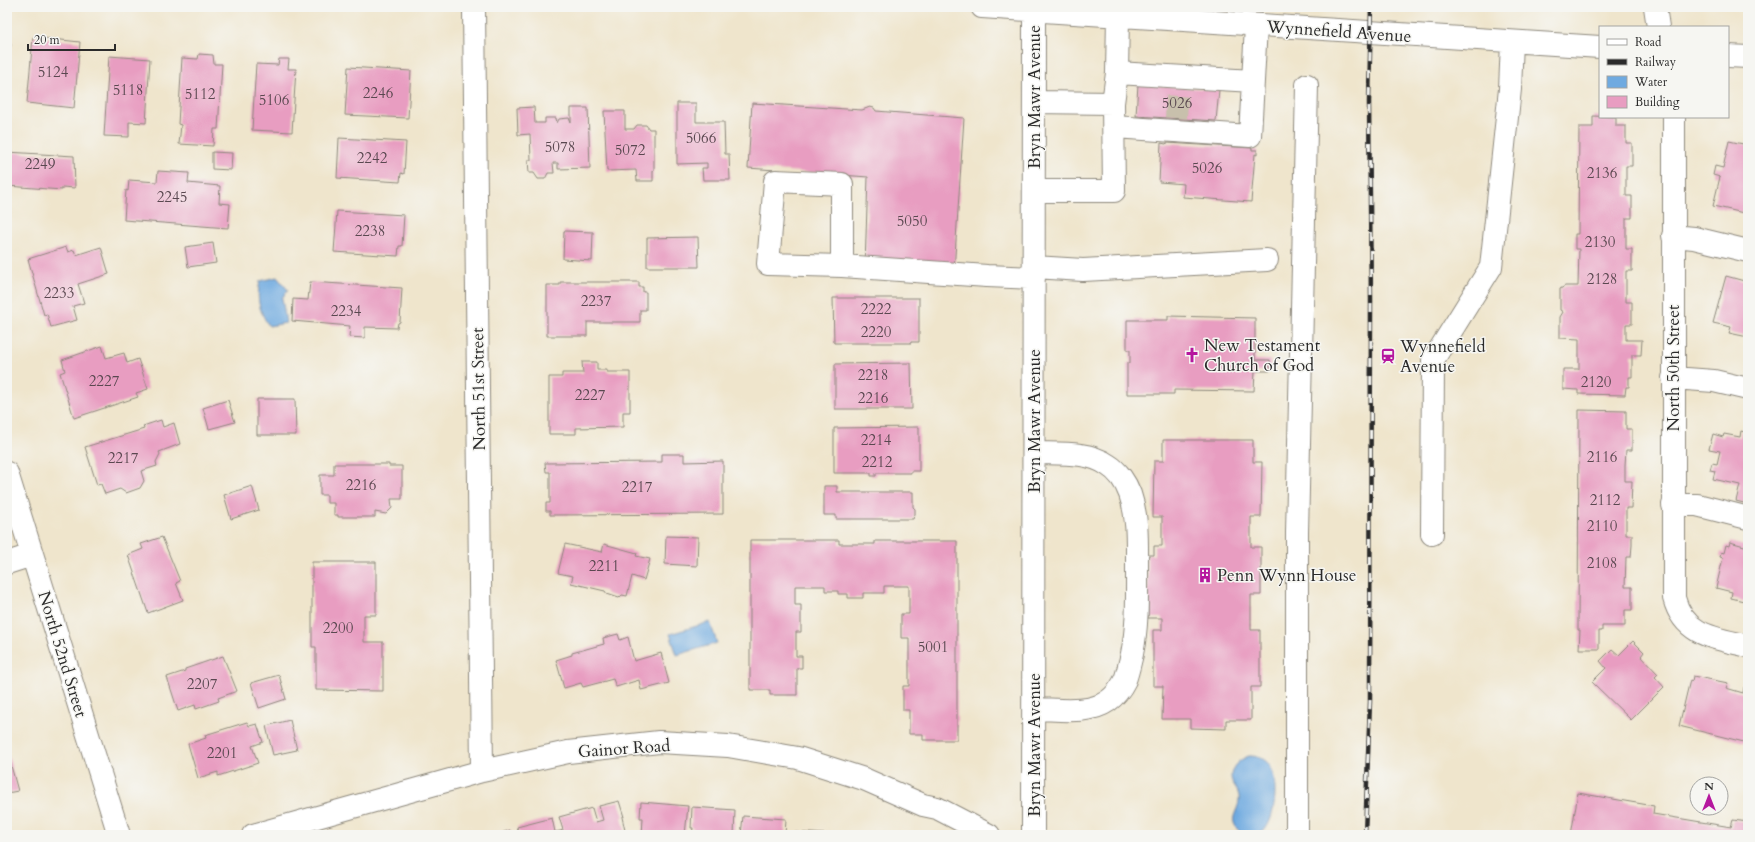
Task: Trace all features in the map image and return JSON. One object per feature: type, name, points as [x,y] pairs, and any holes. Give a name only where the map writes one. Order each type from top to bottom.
[{"type":"street","name":"North 51st Street","points":[[474,7],[482,771]]},
{"type":"street","name":"Wynnefield Avenue","points":[[982,7],[1034,9],[1256,26],[1599,47]]},
{"type":"street","points":[[1655,7],[1658,26]]},
{"type":"street","name":"Bryn Mawr Avenue","points":[[1033,835],[1034,9]]},
{"type":"street","points":[[1034,191],[1114,191],[1113,103],[1117,73],[1118,16]]},
{"type":"street","points":[[1114,127],[1175,124],[1250,136],[1256,26]]},
{"type":"street","points":[[1432,534],[1433,360],[1491,267],[1510,89],[1512,42]]},
{"type":"street","points":[[1729,56],[1748,57]]},
{"type":"street","points":[[1117,73],[1179,82],[1253,81]]},
{"type":"street","points":[[1297,835],[1297,533],[1307,85]]},
{"type":"street","points":[[1034,102],[1113,103]]},
{"type":"street","name":"North 50th Street","points":[[1674,118],[1674,598],[1676,608],[1682,618],[1691,626],[1704,634],[1748,646]]},
{"type":"street","points":[[842,266],[842,184],[775,182],[768,264],[842,266],[987,276],[1034,272],[1267,260]]},
{"type":"street","points":[[1673,236],[1694,238],[1748,251]]},
{"type":"street","points":[[1673,378],[1708,380],[1748,389]]},
{"type":"street","points":[[1034,453],[1083,456],[1098,459],[1109,465],[1121,476],[1130,493],[1135,513],[1138,612],[1136,633],[1130,664],[1125,680],[1118,692],[1108,701],[1097,707],[1083,710],[1034,709]]},
{"type":"street","name":"North 52nd Street","points":[[7,474],[119,835]]},
{"type":"street","points":[[1673,505],[1697,505],[1748,518]]},
{"type":"street","points":[[7,563],[32,555]]},
{"type":"street","name":"Gainor Road","points":[[253,835],[482,771],[568,752],[658,742],[728,746],[798,758],[864,779],[923,805],[937,808],[989,835]]},
{"type":"water","points":[[277,277],[288,290],[282,298],[286,323],[269,326],[259,305],[259,287],[260,281]]},
{"type":"water","points":[[710,622],[717,643],[677,655],[670,634]]},
{"type":"water","points":[[1249,756],[1261,758],[1268,763],[1273,773],[1275,791],[1273,812],[1270,822],[1260,834],[1255,835],[1245,835],[1235,825],[1234,820],[1238,807],[1239,796],[1232,782],[1231,773],[1241,760]]},
{"type":"building","points":[[33,37],[80,42],[74,108],[27,103]]},
{"type":"building","points":[[7,44],[11,44],[8,64],[7,64]]},
{"type":"building","points":[[199,54],[213,55],[214,64],[222,64],[218,129],[214,129],[213,146],[179,144],[181,125],[178,124],[182,58],[198,59]]},
{"type":"building","points":[[109,56],[150,59],[146,123],[129,122],[129,137],[104,136]]},
{"type":"building","points":[[279,59],[289,59],[288,69],[296,69],[292,132],[252,130],[256,64],[278,65]]},
{"type":"building","points":[[348,67],[411,71],[408,118],[345,115]]},
{"type":"building","points":[[1138,84],[1219,90],[1216,121],[1136,116]]},
{"type":"building","points":[[677,103],[696,103],[696,122],[724,122],[725,154],[729,154],[730,180],[703,180],[702,168],[707,168],[707,163],[677,164]]},
{"type":"building","points":[[752,103],[862,110],[870,107],[874,108],[876,111],[964,118],[954,271],[865,266],[868,177],[748,168]]},
{"type":"building","points":[[534,107],[535,123],[545,123],[545,118],[556,118],[557,123],[559,119],[569,118],[571,123],[571,108],[588,108],[590,168],[558,169],[558,163],[553,163],[554,173],[548,173],[545,179],[538,179],[534,173],[529,173],[528,160],[531,160],[530,134],[518,135],[517,108]]},
{"type":"building","points":[[604,111],[625,111],[625,129],[634,129],[637,125],[646,125],[649,129],[654,129],[653,181],[637,181],[636,170],[607,171]]},
{"type":"building","points":[[1593,116],[1599,116],[1599,118],[1616,118],[1616,126],[1626,126],[1626,143],[1632,143],[1632,166],[1626,166],[1626,196],[1632,196],[1632,218],[1626,218],[1626,249],[1632,249],[1632,271],[1626,271],[1626,302],[1632,302],[1632,324],[1626,324],[1626,340],[1642,340],[1641,355],[1632,355],[1632,377],[1629,377],[1629,387],[1626,387],[1625,395],[1578,394],[1578,390],[1563,389],[1563,369],[1579,369],[1579,339],[1560,338],[1560,317],[1563,312],[1560,310],[1560,289],[1565,286],[1578,286],[1579,249],[1575,249],[1575,234],[1578,234],[1579,127],[1593,127]]},
{"type":"building","points":[[339,138],[406,142],[404,174],[401,173],[400,182],[337,178]]},
{"type":"building","points":[[1729,141],[1748,145],[1748,214],[1713,206],[1720,177],[1713,175],[1715,166],[1723,168]]},
{"type":"building","points":[[1161,143],[1252,148],[1252,150],[1257,150],[1257,155],[1255,154],[1251,202],[1183,197],[1184,184],[1159,182]]},
{"type":"building","points":[[7,152],[74,156],[75,188],[62,187],[62,190],[7,186]]},
{"type":"building","points":[[212,152],[232,153],[231,170],[212,169]]},
{"type":"building","points":[[158,171],[189,173],[188,183],[220,186],[219,203],[230,204],[228,228],[124,220],[126,190],[128,191],[129,180],[157,182]]},
{"type":"building","points":[[337,211],[404,215],[402,246],[399,246],[398,256],[334,252]]},
{"type":"building","points":[[564,231],[593,232],[592,261],[563,259]]},
{"type":"building","points":[[698,237],[699,267],[647,267],[647,238]]},
{"type":"building","points":[[213,243],[216,263],[188,267],[185,247]]},
{"type":"building","points":[[66,247],[68,252],[74,250],[76,255],[101,247],[109,274],[78,284],[84,303],[73,306],[77,320],[51,327],[47,314],[44,315],[28,259]]},
{"type":"building","points":[[1726,276],[1748,282],[1748,337],[1729,333],[1731,327],[1713,323]]},
{"type":"building","points":[[310,282],[402,288],[400,322],[398,323],[397,328],[365,327],[365,338],[349,337],[350,326],[292,321],[293,299],[308,300]]},
{"type":"building","points":[[560,282],[639,282],[639,287],[643,287],[643,292],[646,292],[646,310],[640,310],[640,322],[587,322],[587,336],[547,336],[547,285],[560,285]]},
{"type":"building","points":[[833,298],[919,298],[919,342],[834,343]]},
{"type":"building","name":"New Testament Church of God","points":[[1168,316],[1255,318],[1255,360],[1270,360],[1270,371],[1255,371],[1254,391],[1174,390],[1174,394],[1127,394],[1127,363],[1130,363],[1130,350],[1127,350],[1127,320],[1168,320]]},
{"type":"building","points":[[102,346],[106,358],[124,353],[127,363],[138,359],[148,389],[136,393],[138,397],[74,418],[60,373],[65,371],[62,360]]},
{"type":"building","points":[[582,362],[597,362],[597,370],[607,370],[607,372],[630,372],[630,412],[623,412],[623,427],[576,428],[576,434],[549,434],[549,377],[562,377],[562,373],[583,373]]},
{"type":"building","points":[[911,363],[912,409],[835,409],[835,364]]},
{"type":"building","points":[[257,399],[295,399],[296,435],[257,435]]},
{"type":"building","points":[[228,400],[235,422],[209,429],[203,408]]},
{"type":"building","points":[[1579,410],[1626,411],[1626,429],[1632,429],[1632,450],[1626,450],[1625,465],[1625,481],[1632,481],[1631,508],[1626,508],[1626,535],[1632,535],[1632,545],[1631,557],[1626,557],[1625,587],[1632,587],[1632,610],[1625,610],[1625,626],[1602,626],[1602,631],[1599,631],[1599,649],[1579,649]]},
{"type":"building","points":[[161,420],[163,427],[174,423],[180,444],[159,452],[160,454],[156,462],[157,466],[141,471],[144,481],[140,488],[126,493],[120,489],[105,494],[101,484],[97,485],[85,447],[144,429],[143,426]]},
{"type":"building","points":[[919,427],[919,471],[911,471],[911,473],[876,473],[876,476],[871,476],[871,473],[834,473],[834,428]]},
{"type":"building","points":[[1741,431],[1748,433],[1748,504],[1736,501],[1740,485],[1713,479],[1715,471],[1710,470],[1712,463],[1717,464],[1720,451],[1709,449],[1713,434],[1723,437],[1724,434],[1740,437]]},
{"type":"building","name":"Penn Wynn House","points":[[1163,440],[1253,440],[1253,462],[1262,462],[1261,517],[1251,517],[1251,547],[1261,547],[1261,595],[1251,595],[1251,630],[1260,630],[1260,687],[1251,687],[1251,720],[1226,720],[1226,729],[1190,728],[1190,719],[1162,719],[1163,686],[1153,686],[1153,630],[1162,630],[1162,618],[1148,618],[1148,555],[1154,555],[1154,546],[1162,546],[1162,517],[1153,517],[1154,461],[1163,461]]},
{"type":"building","points":[[662,454],[684,454],[684,462],[723,461],[723,514],[550,515],[550,511],[546,511],[546,503],[550,503],[550,472],[546,472],[545,463],[662,462]]},
{"type":"building","points":[[334,464],[389,464],[389,466],[402,466],[402,499],[391,499],[392,508],[386,514],[375,512],[375,517],[338,517],[338,515],[334,515],[334,503],[327,503],[327,495],[320,495],[320,475],[334,475]]},
{"type":"building","points":[[252,486],[259,510],[231,519],[224,495]]},
{"type":"building","points":[[824,486],[837,486],[837,492],[913,492],[913,507],[915,509],[915,514],[913,519],[836,519],[836,515],[824,515]]},
{"type":"building","points":[[666,536],[698,537],[697,566],[665,564]]},
{"type":"building","points":[[162,537],[180,581],[176,583],[183,600],[148,613],[128,555],[143,549],[141,544]]},
{"type":"building","points":[[750,540],[839,540],[839,544],[875,544],[875,541],[957,541],[957,740],[923,740],[923,734],[909,734],[909,710],[903,710],[903,686],[909,686],[909,638],[901,638],[901,614],[909,614],[909,586],[884,586],[884,593],[863,593],[863,598],[848,598],[848,594],[838,594],[838,591],[825,591],[825,586],[795,586],[795,605],[801,605],[801,632],[796,632],[796,656],[802,656],[802,668],[797,668],[797,695],[770,695],[770,690],[750,690]]},
{"type":"building","points":[[1730,542],[1748,547],[1748,602],[1731,598],[1732,592],[1716,588],[1723,558],[1720,557],[1721,552],[1724,553],[1726,545],[1729,546]]},
{"type":"building","points":[[565,544],[602,552],[604,544],[637,553],[636,556],[650,559],[644,580],[632,576],[627,596],[622,595],[619,598],[607,594],[605,591],[571,583],[573,576],[558,573]]},
{"type":"building","points":[[312,562],[376,562],[376,615],[364,615],[364,642],[383,642],[383,691],[316,690],[316,647],[312,647]]},
{"type":"building","points":[[618,634],[620,640],[628,637],[634,661],[661,653],[669,683],[641,690],[639,680],[616,687],[613,679],[583,687],[581,683],[564,688],[556,660],[572,655],[572,653],[604,644],[603,638]]},
{"type":"building","points":[[1633,641],[1644,652],[1641,656],[1658,674],[1655,677],[1664,687],[1631,720],[1592,682],[1606,668],[1600,661],[1612,649],[1619,655]]},
{"type":"building","points":[[223,656],[237,691],[218,698],[219,701],[196,709],[195,705],[178,711],[167,677]]},
{"type":"building","points":[[279,675],[286,699],[259,708],[251,683]]},
{"type":"building","points":[[1693,676],[1728,683],[1726,688],[1743,693],[1744,687],[1748,688],[1748,743],[1679,726],[1690,680],[1692,681]]},
{"type":"building","points":[[290,720],[297,750],[273,755],[266,726]]},
{"type":"building","points":[[247,722],[249,726],[257,724],[263,742],[252,746],[258,763],[218,776],[218,772],[198,778],[188,744],[206,738],[205,735]]},
{"type":"building","points":[[7,751],[18,791],[7,793]]},
{"type":"building","points":[[1578,793],[1654,806],[1653,814],[1731,827],[1733,820],[1748,822],[1748,835],[1571,835]]},
{"type":"building","points":[[619,801],[624,817],[622,817],[626,835],[519,835],[517,827],[552,818],[555,832],[563,830],[559,817],[592,808],[596,822],[603,820],[599,806]]},
{"type":"building","points":[[641,802],[688,806],[685,835],[642,835],[643,818],[640,818]]},
{"type":"building","points":[[692,807],[735,810],[734,835],[692,835]]},
{"type":"building","points":[[743,816],[786,819],[785,835],[741,835]]},
{"type":"building","points":[[510,830],[511,835],[495,835]]},
{"type":"building","points":[[793,832],[826,834],[826,835],[793,835]]},
{"type":"tunnel","points":[[1176,118],[1178,87]]},
{"type":"railway","points":[[1365,835],[1370,702],[1371,300],[1369,102],[1371,7]]},
{"type":"place","name":"New Testament Church of God","points":[[1192,355]]},
{"type":"place","name":"Wynnefield Avenue","points":[[1388,356]]},
{"type":"place","name":"Penn Wynn House","points":[[1205,575]]}]
